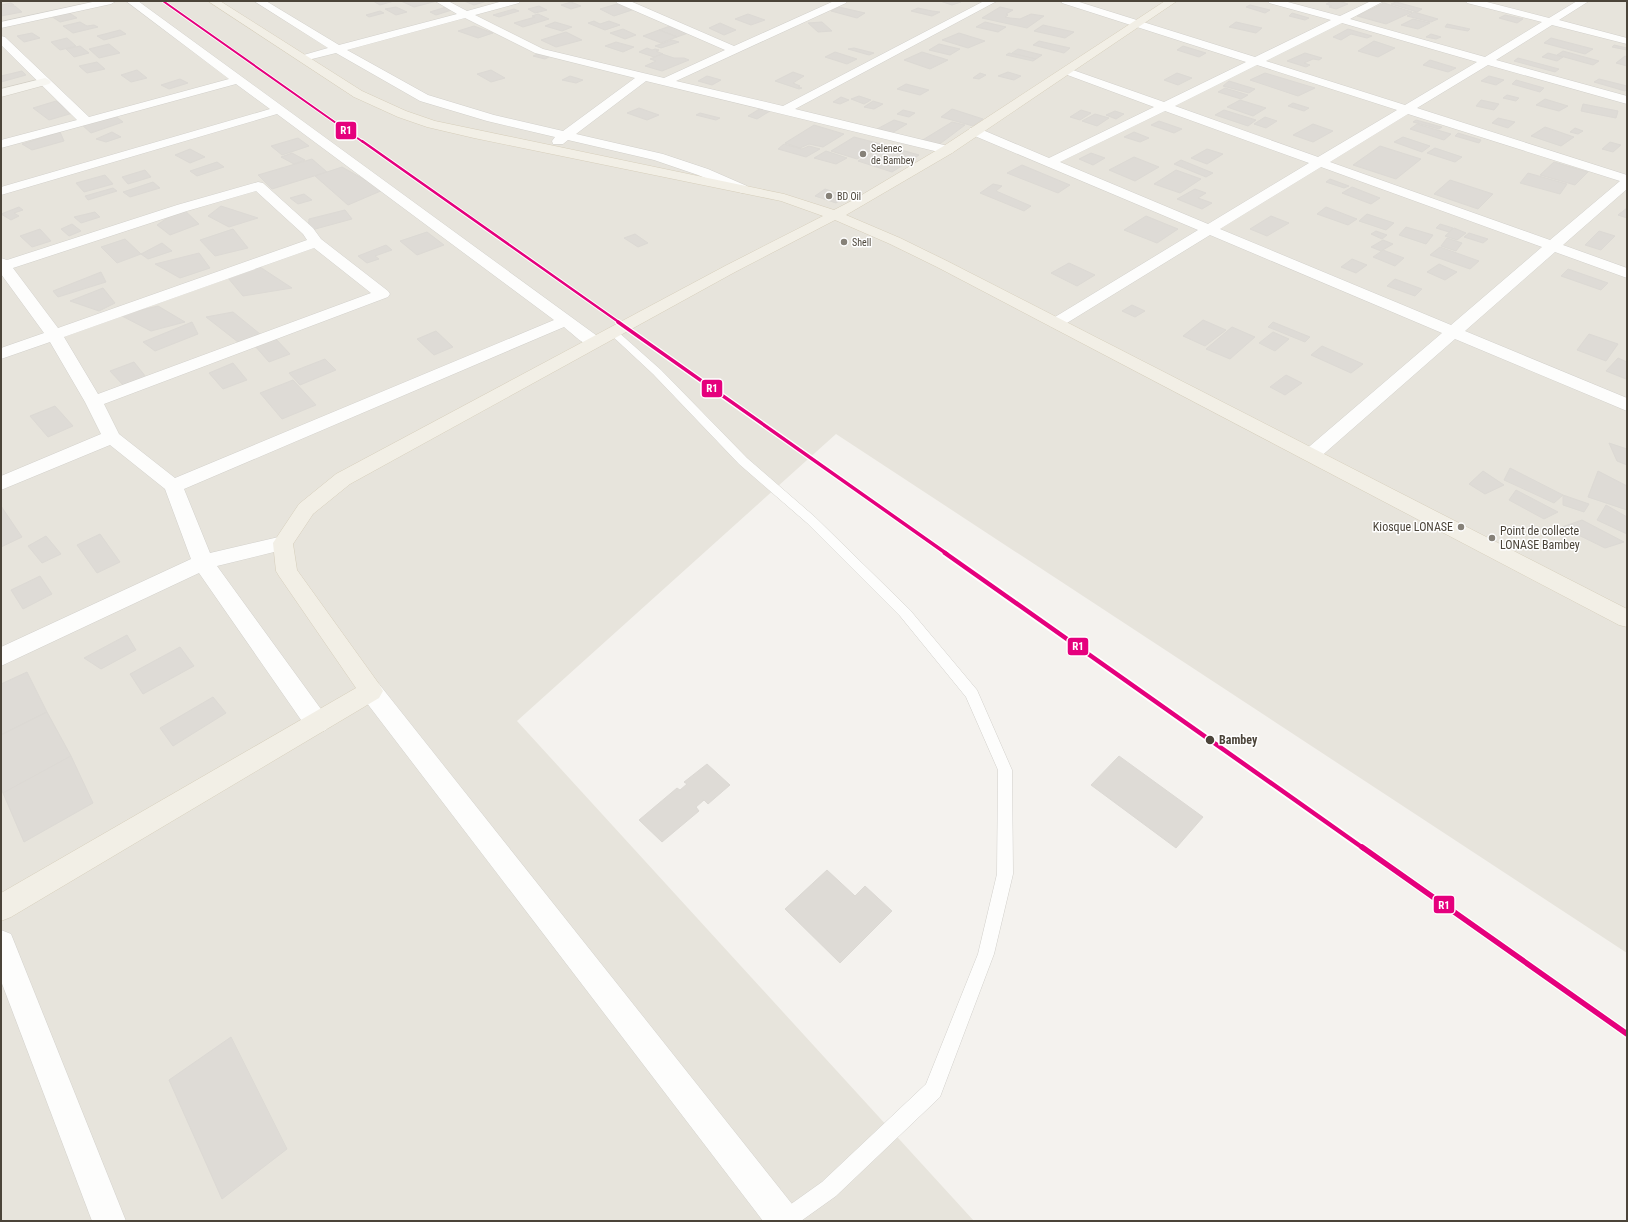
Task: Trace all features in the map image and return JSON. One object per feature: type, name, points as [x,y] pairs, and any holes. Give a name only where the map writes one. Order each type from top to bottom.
[{"type":"main road","points":[[213,1],[358,94],[402,114],[431,124],[784,198],[835,215],[894,241],[1056,323],[1627,619]]},
{"type":"main road","points":[[1,908],[371,691],[287,571],[283,543],[306,509],[343,479],[784,240],[860,202],[947,150],[1172,1]]},
{"type":"street","points":[[1,26],[111,1]]},
{"type":"street","points":[[131,1],[594,342]]},
{"type":"street","points":[[259,1],[337,49],[424,98],[491,118],[658,157],[703,172],[742,189]]},
{"type":"street","points":[[440,1],[539,51],[947,150]]},
{"type":"street","points":[[304,58],[515,1]]},
{"type":"street","points":[[621,1],[734,50]]},
{"type":"street","points":[[666,81],[842,1]]},
{"type":"street","points":[[785,110],[992,1]]},
{"type":"street","points":[[1066,1],[1627,179]]},
{"type":"street","points":[[1273,1],[1627,100]]},
{"type":"street","points":[[1049,163],[1379,1]]},
{"type":"street","points":[[1471,1],[1627,41]]},
{"type":"street","points":[[1056,323],[1584,1]]},
{"type":"street","points":[[814,3],[826,8]]},
{"type":"street","points":[[1,39],[86,121]]},
{"type":"street","points":[[1066,71],[1627,273]]},
{"type":"street","points":[[546,149],[645,76]]},
{"type":"street","points":[[1,144],[238,80]]},
{"type":"street","points":[[1,93],[45,82]]},
{"type":"street","points":[[1,191],[279,110]]},
{"type":"street","points":[[974,131],[1627,405]]},
{"type":"street","points":[[1311,455],[1627,182]]},
{"type":"street","points":[[94,402],[382,294],[316,242],[308,231],[258,186],[182,208],[2,266],[54,335],[94,402],[112,437],[173,486],[203,562],[317,723]]},
{"type":"street","points":[[1,354],[316,242]]},
{"type":"street","points":[[173,486],[566,321]]},
{"type":"street","points":[[1,482],[112,437]]},
{"type":"street","points":[[1,656],[203,562],[283,543]]},
{"type":"street","points":[[371,691],[784,1221]]},
{"type":"street","points":[[1,944],[109,1221]]},
{"type":"lane","points":[[613,332],[657,372],[743,461],[811,520],[905,613],[972,694],[1005,770],[1005,874],[986,954],[933,1090],[829,1189],[784,1221]]},
{"type":"shaded area","points":[[1,1],[1627,1],[1627,953],[836,434],[517,721],[974,1221],[1,1221]]},
{"type":"building","points":[[373,1],[394,1],[380,5]]},
{"type":"building","points":[[401,1],[437,1],[414,7]]},
{"type":"building","points":[[464,1],[487,1],[474,5]]},
{"type":"building","points":[[940,1],[959,1],[961,2],[952,5]]},
{"type":"building","points":[[1332,1],[1339,1],[1348,4],[1336,9],[1329,7],[1332,6],[1326,4]]},
{"type":"building","points":[[571,2],[581,6],[571,9],[561,5]]},
{"type":"building","points":[[1396,2],[1422,9],[1417,12],[1391,4]]},
{"type":"building","points":[[11,3],[14,5],[8,6],[15,6],[22,12],[1,16],[1,5]]},
{"type":"building","points":[[620,3],[635,9],[614,16],[600,9]]},
{"type":"building","points":[[1384,3],[1412,12],[1386,24],[1357,16]]},
{"type":"building","points":[[1250,5],[1270,10],[1265,13],[1246,7]]},
{"type":"building","points":[[449,6],[455,9],[436,15],[430,12]]},
{"type":"building","points":[[539,6],[547,10],[535,13],[528,9]]},
{"type":"building","points":[[396,7],[407,12],[396,15],[385,9]]},
{"type":"building","points":[[839,7],[865,13],[857,18],[831,11]]},
{"type":"building","points":[[1000,7],[1013,10],[1006,14],[1008,15],[1005,17],[1020,19],[1031,14],[1044,16],[1027,28],[982,18]]},
{"type":"building","points":[[918,8],[940,12],[932,16],[911,11]]},
{"type":"building","points":[[514,9],[519,11],[499,17],[493,15]]},
{"type":"building","points":[[380,11],[384,13],[369,17],[366,15]]},
{"type":"building","points":[[68,12],[77,18],[60,22],[51,16]]},
{"type":"building","points":[[1414,12],[1438,19],[1431,22],[1407,16]]},
{"type":"building","points":[[1292,13],[1309,18],[1305,20],[1289,16]]},
{"type":"building","points":[[538,14],[549,19],[523,27],[514,23],[535,17],[532,16]]},
{"type":"building","points":[[748,14],[765,20],[751,25],[735,19]]},
{"type":"building","points":[[1505,15],[1523,19],[1517,23],[1499,18]]},
{"type":"building","points":[[1413,19],[1430,23],[1418,29],[1401,25]]},
{"type":"building","points":[[594,21],[600,24],[609,21],[620,25],[605,30],[588,23]]},
{"type":"building","points":[[80,22],[87,26],[94,25],[98,27],[73,33],[63,26]]},
{"type":"building","points":[[555,22],[572,27],[562,31],[545,26]]},
{"type":"building","points":[[822,22],[832,31],[818,32],[808,23]]},
{"type":"building","points":[[985,22],[1006,27],[998,32],[976,27]]},
{"type":"building","points":[[1236,22],[1262,28],[1256,33],[1229,27]]},
{"type":"building","points":[[720,23],[736,30],[724,35],[709,28]]},
{"type":"building","points":[[1447,24],[1470,29],[1468,31],[1445,27]]},
{"type":"building","points":[[1043,25],[1074,32],[1065,38],[1034,31]]},
{"type":"building","points":[[474,26],[493,33],[478,38],[458,31]]},
{"type":"building","points":[[670,26],[688,33],[677,37],[659,30]]},
{"type":"building","points":[[623,29],[636,35],[625,39],[610,33]]},
{"type":"building","points":[[1348,29],[1372,36],[1367,38],[1351,34],[1341,40],[1333,37]]},
{"type":"building","points":[[120,30],[126,34],[104,40],[97,36]]},
{"type":"building","points":[[659,30],[677,37],[661,43],[643,36]]},
{"type":"building","points":[[566,32],[582,40],[556,47],[541,40]]},
{"type":"building","points":[[32,33],[40,38],[24,42],[17,36]]},
{"type":"building","points":[[959,33],[985,41],[968,48],[942,40]]},
{"type":"building","points":[[1431,34],[1441,37],[1436,39],[1426,37]]},
{"type":"building","points":[[67,38],[76,46],[60,50],[51,42]]},
{"type":"building","points":[[1551,38],[1593,49],[1585,54],[1544,43]]},
{"type":"building","points":[[672,40],[679,42],[661,48],[655,46]]},
{"type":"building","points":[[1039,41],[1070,48],[1064,53],[1033,45]]},
{"type":"building","points":[[1374,41],[1395,48],[1378,57],[1358,51]]},
{"type":"building","points":[[616,42],[634,47],[623,52],[605,46]]},
{"type":"building","points":[[109,44],[120,53],[99,58],[89,49]]},
{"type":"building","points":[[939,44],[960,49],[950,55],[929,50]]},
{"type":"building","points":[[1614,45],[1627,48],[1627,50],[1612,47]]},
{"type":"building","points":[[80,46],[89,53],[74,57],[66,49]]},
{"type":"building","points":[[1183,46],[1206,53],[1199,57],[1177,50]]},
{"type":"building","points":[[647,48],[659,50],[656,51],[663,54],[654,57],[639,52]]},
{"type":"building","points":[[854,48],[874,53],[869,55],[848,49]]},
{"type":"building","points":[[1018,49],[1042,55],[1036,59],[1012,53]]},
{"type":"building","points":[[1563,51],[1599,61],[1593,65],[1557,55]]},
{"type":"building","points":[[835,52],[857,59],[847,64],[825,57]]},
{"type":"building","points":[[922,52],[948,60],[930,69],[904,60]]},
{"type":"building","points":[[540,53],[551,56],[545,59],[533,56]]},
{"type":"building","points":[[1009,53],[1036,59],[1033,61],[1006,55]]},
{"type":"building","points":[[1305,53],[1322,58],[1319,60],[1313,59],[1304,63],[1310,65],[1306,67],[1287,61]]},
{"type":"building","points":[[1548,53],[1563,57],[1557,61],[1542,57]]},
{"type":"building","points":[[662,54],[674,58],[684,58],[689,60],[662,71],[645,66],[656,61],[650,59]]},
{"type":"building","points":[[1625,56],[1627,57],[1627,66],[1616,63]]},
{"type":"building","points":[[1518,58],[1559,69],[1555,72],[1514,61]]},
{"type":"building","points":[[1430,60],[1456,68],[1448,72],[1423,65]]},
{"type":"building","points":[[97,62],[105,69],[87,73],[79,66]]},
{"type":"building","points":[[137,70],[147,78],[131,82],[121,75]]},
{"type":"building","points":[[491,70],[505,78],[491,82],[477,74]]},
{"type":"building","points":[[22,71],[26,75],[1,82],[1,76]]},
{"type":"building","points":[[793,72],[804,76],[793,83],[802,88],[799,89],[775,81]]},
{"type":"building","points":[[1008,72],[1021,76],[1014,80],[998,76]]},
{"type":"building","points":[[980,73],[986,75],[979,79],[973,78]]},
{"type":"building","points":[[1177,73],[1192,78],[1178,85],[1164,80]]},
{"type":"building","points":[[1265,73],[1315,88],[1298,96],[1250,80]]},
{"type":"building","points":[[570,76],[583,80],[576,83],[562,80]]},
{"type":"building","points":[[707,76],[721,80],[712,85],[698,81]]},
{"type":"building","points":[[1489,76],[1504,80],[1496,85],[1481,81]]},
{"type":"building","points":[[180,79],[188,83],[169,89],[161,85]]},
{"type":"building","points":[[1599,79],[1627,86],[1627,89],[1625,91],[1594,82]]},
{"type":"building","points":[[1516,80],[1544,88],[1540,92],[1512,84]]},
{"type":"building","points":[[1229,81],[1255,89],[1249,93],[1223,86]]},
{"type":"building","points":[[906,84],[929,90],[920,95],[897,89]]},
{"type":"building","points":[[1225,88],[1248,95],[1241,99],[1218,92]]},
{"type":"building","points":[[1507,95],[1519,98],[1516,101],[1503,98]]},
{"type":"building","points":[[859,96],[871,100],[864,104],[851,99]]},
{"type":"building","points":[[841,97],[849,100],[840,104],[833,102]]},
{"type":"building","points":[[1545,99],[1568,106],[1559,111],[1536,105]]},
{"type":"building","points":[[1240,100],[1266,108],[1253,116],[1227,107]]},
{"type":"building","points":[[1481,100],[1499,104],[1494,110],[1476,106]]},
{"type":"building","points":[[56,101],[73,113],[49,120],[33,108]]},
{"type":"building","points":[[873,101],[883,104],[874,109],[864,107]]},
{"type":"building","points":[[1293,103],[1309,108],[1304,111],[1288,106]]},
{"type":"building","points":[[1583,104],[1618,111],[1616,118],[1581,111]]},
{"type":"building","points":[[639,108],[659,115],[647,120],[627,113]]},
{"type":"building","points":[[761,108],[770,111],[757,119],[748,116]]},
{"type":"building","points":[[952,109],[983,119],[973,126],[941,117]]},
{"type":"building","points":[[903,110],[915,113],[909,117],[897,114]]},
{"type":"building","points":[[1081,110],[1091,113],[1080,120],[1070,117]]},
{"type":"building","points":[[1224,110],[1256,120],[1248,126],[1215,115]]},
{"type":"building","points":[[1115,111],[1124,114],[1116,119],[1106,115]]},
{"type":"building","points":[[700,113],[720,118],[716,120],[696,115]]},
{"type":"building","points":[[1095,114],[1109,118],[1097,126],[1082,121]]},
{"type":"building","points":[[114,115],[123,122],[91,133],[82,125]]},
{"type":"building","points":[[1265,117],[1277,121],[1266,128],[1254,124]]},
{"type":"building","points":[[1498,118],[1515,122],[1508,128],[1492,123]]},
{"type":"building","points":[[894,120],[907,124],[892,133],[877,129]]},
{"type":"building","points":[[1416,120],[1442,127],[1439,129],[1413,122]]},
{"type":"building","points":[[1159,121],[1182,129],[1174,133],[1151,125]]},
{"type":"building","points":[[952,122],[965,125],[937,146],[921,141]]},
{"type":"building","points":[[1313,124],[1333,131],[1313,142],[1293,135]]},
{"type":"building","points":[[1417,124],[1451,134],[1444,140],[1410,129]]},
{"type":"building","points":[[814,125],[844,134],[823,147],[809,144],[800,148],[785,143]]},
{"type":"building","points":[[1545,127],[1574,137],[1561,146],[1531,136]]},
{"type":"building","points":[[1575,128],[1583,131],[1578,134],[1570,132]]},
{"type":"building","points":[[60,132],[64,141],[32,150],[22,144]]},
{"type":"building","points":[[112,132],[121,137],[106,142],[96,139]]},
{"type":"building","points":[[1134,132],[1149,138],[1140,142],[1124,137]]},
{"type":"building","points":[[1458,133],[1481,140],[1479,143],[1455,136]]},
{"type":"building","points":[[854,137],[881,144],[857,159],[831,151]]},
{"type":"building","points":[[1403,137],[1430,146],[1422,152],[1394,142]]},
{"type":"building","points":[[298,138],[309,146],[282,155],[271,146]]},
{"type":"building","points":[[1610,142],[1621,145],[1613,152],[1602,149]]},
{"type":"building","points":[[784,144],[802,149],[809,146],[820,149],[806,157],[778,149]]},
{"type":"building","points":[[884,145],[919,155],[892,172],[858,161]]},
{"type":"building","points":[[1380,146],[1421,159],[1396,179],[1353,165]]},
{"type":"building","points":[[1435,148],[1462,157],[1455,162],[1427,153]]},
{"type":"building","points":[[190,149],[205,157],[190,163],[175,155]]},
{"type":"building","points":[[1207,149],[1223,154],[1207,164],[1191,158]]},
{"type":"building","points":[[826,151],[847,158],[836,164],[814,158]]},
{"type":"building","points":[[292,153],[305,160],[294,164],[281,157]]},
{"type":"building","points":[[1091,153],[1105,158],[1093,165],[1079,159]]},
{"type":"building","points":[[1134,157],[1159,167],[1135,181],[1109,170]]},
{"type":"building","points":[[312,159],[327,172],[272,189],[258,175]]},
{"type":"building","points":[[1181,160],[1213,173],[1206,177],[1174,164]]},
{"type":"building","points":[[217,162],[224,167],[197,176],[190,171]]},
{"type":"building","points":[[1554,162],[1588,172],[1575,185],[1540,175]]},
{"type":"building","points":[[1022,165],[1070,185],[1058,193],[1007,173]]},
{"type":"building","points":[[342,167],[383,190],[348,205],[315,176]]},
{"type":"building","points":[[145,170],[151,177],[128,184],[122,177]]},
{"type":"building","points":[[1176,170],[1201,179],[1180,193],[1154,184]]},
{"type":"building","points":[[1528,173],[1567,184],[1560,194],[1520,183]]},
{"type":"building","points":[[105,175],[113,184],[84,192],[76,183]]},
{"type":"building","points":[[1330,179],[1349,186],[1344,188],[1326,182]]},
{"type":"building","points":[[1450,180],[1493,194],[1478,209],[1434,194]]},
{"type":"building","points":[[153,182],[160,188],[130,197],[123,192]]},
{"type":"building","points":[[993,184],[1002,186],[996,191],[1031,206],[1024,211],[980,193]]},
{"type":"building","points":[[1352,187],[1380,198],[1371,204],[1342,193]]},
{"type":"building","points":[[113,188],[117,191],[88,200],[85,196]]},
{"type":"building","points":[[825,189],[846,196],[836,203],[815,196]]},
{"type":"building","points":[[1195,189],[1206,193],[1198,198],[1212,203],[1202,209],[1177,199]]},
{"type":"building","points":[[304,194],[312,200],[298,204],[290,198]]},
{"type":"building","points":[[221,206],[258,218],[229,227],[208,216]]},
{"type":"building","points":[[19,207],[23,210],[14,213],[19,216],[11,220],[1,214]]},
{"type":"building","points":[[1326,207],[1357,219],[1348,225],[1317,214]]},
{"type":"building","points":[[182,208],[199,224],[170,235],[157,225]]},
{"type":"building","points":[[1627,208],[1627,218],[1618,215]]},
{"type":"building","points":[[345,210],[352,219],[308,231],[309,219]]},
{"type":"building","points":[[95,212],[100,217],[81,223],[74,217]]},
{"type":"building","points":[[1367,214],[1394,223],[1386,230],[1359,221]]},
{"type":"building","points":[[1146,216],[1178,229],[1157,243],[1124,230]]},
{"type":"building","points":[[1271,216],[1289,223],[1267,236],[1250,229]]},
{"type":"building","points":[[72,224],[81,231],[69,236],[61,229]]},
{"type":"building","points":[[1440,224],[1453,228],[1449,232],[1436,228]]},
{"type":"building","points":[[1406,227],[1433,235],[1426,244],[1399,235]]},
{"type":"building","points":[[1454,228],[1466,233],[1457,240],[1445,236]]},
{"type":"building","points":[[40,229],[51,241],[32,247],[20,236]]},
{"type":"building","points":[[233,229],[248,248],[215,256],[200,240]]},
{"type":"building","points":[[1376,231],[1387,235],[1382,239],[1371,234]]},
{"type":"building","points":[[1599,231],[1615,236],[1601,250],[1585,245]]},
{"type":"building","points":[[427,232],[444,245],[417,255],[400,241]]},
{"type":"building","points":[[1469,233],[1488,239],[1483,243],[1464,237]]},
{"type":"building","points":[[635,234],[648,243],[638,247],[624,238]]},
{"type":"building","points":[[1447,238],[1462,243],[1456,251],[1441,246]]},
{"type":"building","points":[[125,239],[141,254],[117,263],[101,247]]},
{"type":"building","points":[[1383,240],[1393,244],[1381,251],[1371,247]]},
{"type":"building","points":[[162,243],[172,251],[148,259],[141,254]]},
{"type":"building","points":[[386,245],[392,250],[375,256],[379,259],[367,263],[358,256]]},
{"type":"building","points":[[1440,247],[1479,261],[1470,269],[1430,255]]},
{"type":"building","points":[[1383,250],[1404,258],[1395,266],[1373,257]]},
{"type":"building","points":[[199,253],[210,268],[180,278],[155,264]]},
{"type":"building","points":[[1352,259],[1367,265],[1356,273],[1341,267]]},
{"type":"building","points":[[1069,263],[1095,275],[1077,286],[1051,273]]},
{"type":"building","points":[[1439,264],[1457,272],[1445,280],[1427,272]]},
{"type":"building","points":[[260,267],[292,288],[243,296],[228,278]]},
{"type":"building","points":[[1568,269],[1608,283],[1601,290],[1561,276]]},
{"type":"building","points":[[101,272],[106,282],[58,297],[53,291]]},
{"type":"building","points":[[1395,279],[1422,289],[1415,296],[1387,286]]},
{"type":"building","points":[[103,288],[115,303],[99,311],[70,301]]},
{"type":"building","points":[[1132,305],[1145,311],[1135,317],[1122,311]]},
{"type":"building","points":[[158,306],[185,322],[151,331],[120,315]]},
{"type":"building","points":[[233,312],[260,334],[238,342],[206,317]]},
{"type":"building","points":[[1203,320],[1226,330],[1205,346],[1183,336]]},
{"type":"building","points":[[192,322],[198,334],[155,351],[143,342]]},
{"type":"building","points":[[1273,322],[1310,337],[1305,342],[1268,327]]},
{"type":"building","points":[[1232,327],[1255,337],[1230,359],[1206,349]]},
{"type":"building","points":[[436,331],[453,347],[434,355],[417,339]]},
{"type":"building","points":[[1273,332],[1289,339],[1275,351],[1259,343]]},
{"type":"building","points":[[1589,334],[1618,344],[1606,361],[1577,350]]},
{"type":"building","points":[[275,338],[290,354],[269,362],[255,346]]},
{"type":"building","points":[[1322,346],[1363,364],[1351,373],[1311,355]]},
{"type":"building","points":[[1618,358],[1627,362],[1626,379],[1606,371]]},
{"type":"building","points":[[325,359],[336,370],[300,385],[289,373]]},
{"type":"building","points":[[134,362],[146,377],[123,385],[110,371]]},
{"type":"building","points":[[233,363],[247,380],[223,389],[209,373]]},
{"type":"building","points":[[1286,375],[1302,383],[1285,395],[1270,387]]},
{"type":"building","points":[[293,380],[316,405],[282,419],[260,393]]},
{"type":"building","points":[[55,406],[73,426],[48,437],[30,416]]},
{"type":"building","points":[[1609,443],[1627,449],[1627,465],[1617,461]]},
{"type":"building","points":[[1510,468],[1563,495],[1554,503],[1504,480]]},
{"type":"building","points":[[1483,471],[1504,485],[1485,494],[1469,484]]},
{"type":"building","points":[[1598,471],[1627,486],[1627,510],[1588,497]]},
{"type":"building","points":[[1516,490],[1558,512],[1544,519],[1509,500]]},
{"type":"building","points":[[1563,495],[1589,504],[1584,512],[1563,505]]},
{"type":"building","points":[[1606,505],[1627,517],[1627,534],[1597,520]]},
{"type":"building","points":[[1,506],[22,537],[1,547]]},
{"type":"building","points":[[1582,520],[1624,542],[1605,548],[1562,527]]},
{"type":"building","points":[[100,534],[120,562],[97,573],[77,545]]},
{"type":"building","points":[[46,536],[61,554],[42,563],[28,546]]},
{"type":"building","points":[[40,576],[52,594],[23,609],[11,590]]},
{"type":"building","points":[[127,635],[136,650],[101,669],[84,658]]},
{"type":"building","points":[[180,647],[194,666],[143,694],[130,674]]},
{"type":"building","points":[[27,672],[47,712],[1,735],[1,684]]},
{"type":"building","points":[[213,697],[226,713],[173,746],[160,728]]},
{"type":"building","points":[[47,712],[71,756],[3,793],[1,789],[1,735]]},
{"type":"building","points":[[71,756],[93,803],[24,842],[3,793]]},
{"type":"building","points":[[1119,756],[1203,817],[1176,848],[1091,785]]},
{"type":"building","points":[[707,764],[730,785],[708,804],[704,800],[696,807],[699,811],[662,842],[639,820],[677,788],[680,790],[687,784],[684,782]]},
{"type":"building","points":[[827,870],[855,896],[865,886],[892,911],[840,963],[785,909]]},
{"type":"building","points":[[231,1037],[287,1149],[222,1199],[169,1080]]},
{"type":"transit line","name":"R1","points":[[163,1],[1627,1034]]},
{"type":"place","name":"Selenec de Bambey","points":[[863,154]]},
{"type":"place","name":"BD Oil","points":[[829,196]]},
{"type":"place","name":"Shell","points":[[844,242]]},
{"type":"place","name":"Kiosque LONASE","points":[[1461,527]]},
{"type":"place","name":"Point de collecte LONASE Bambey","points":[[1492,538]]},
{"type":"place","name":"Bambey","points":[[1210,740]]}]
